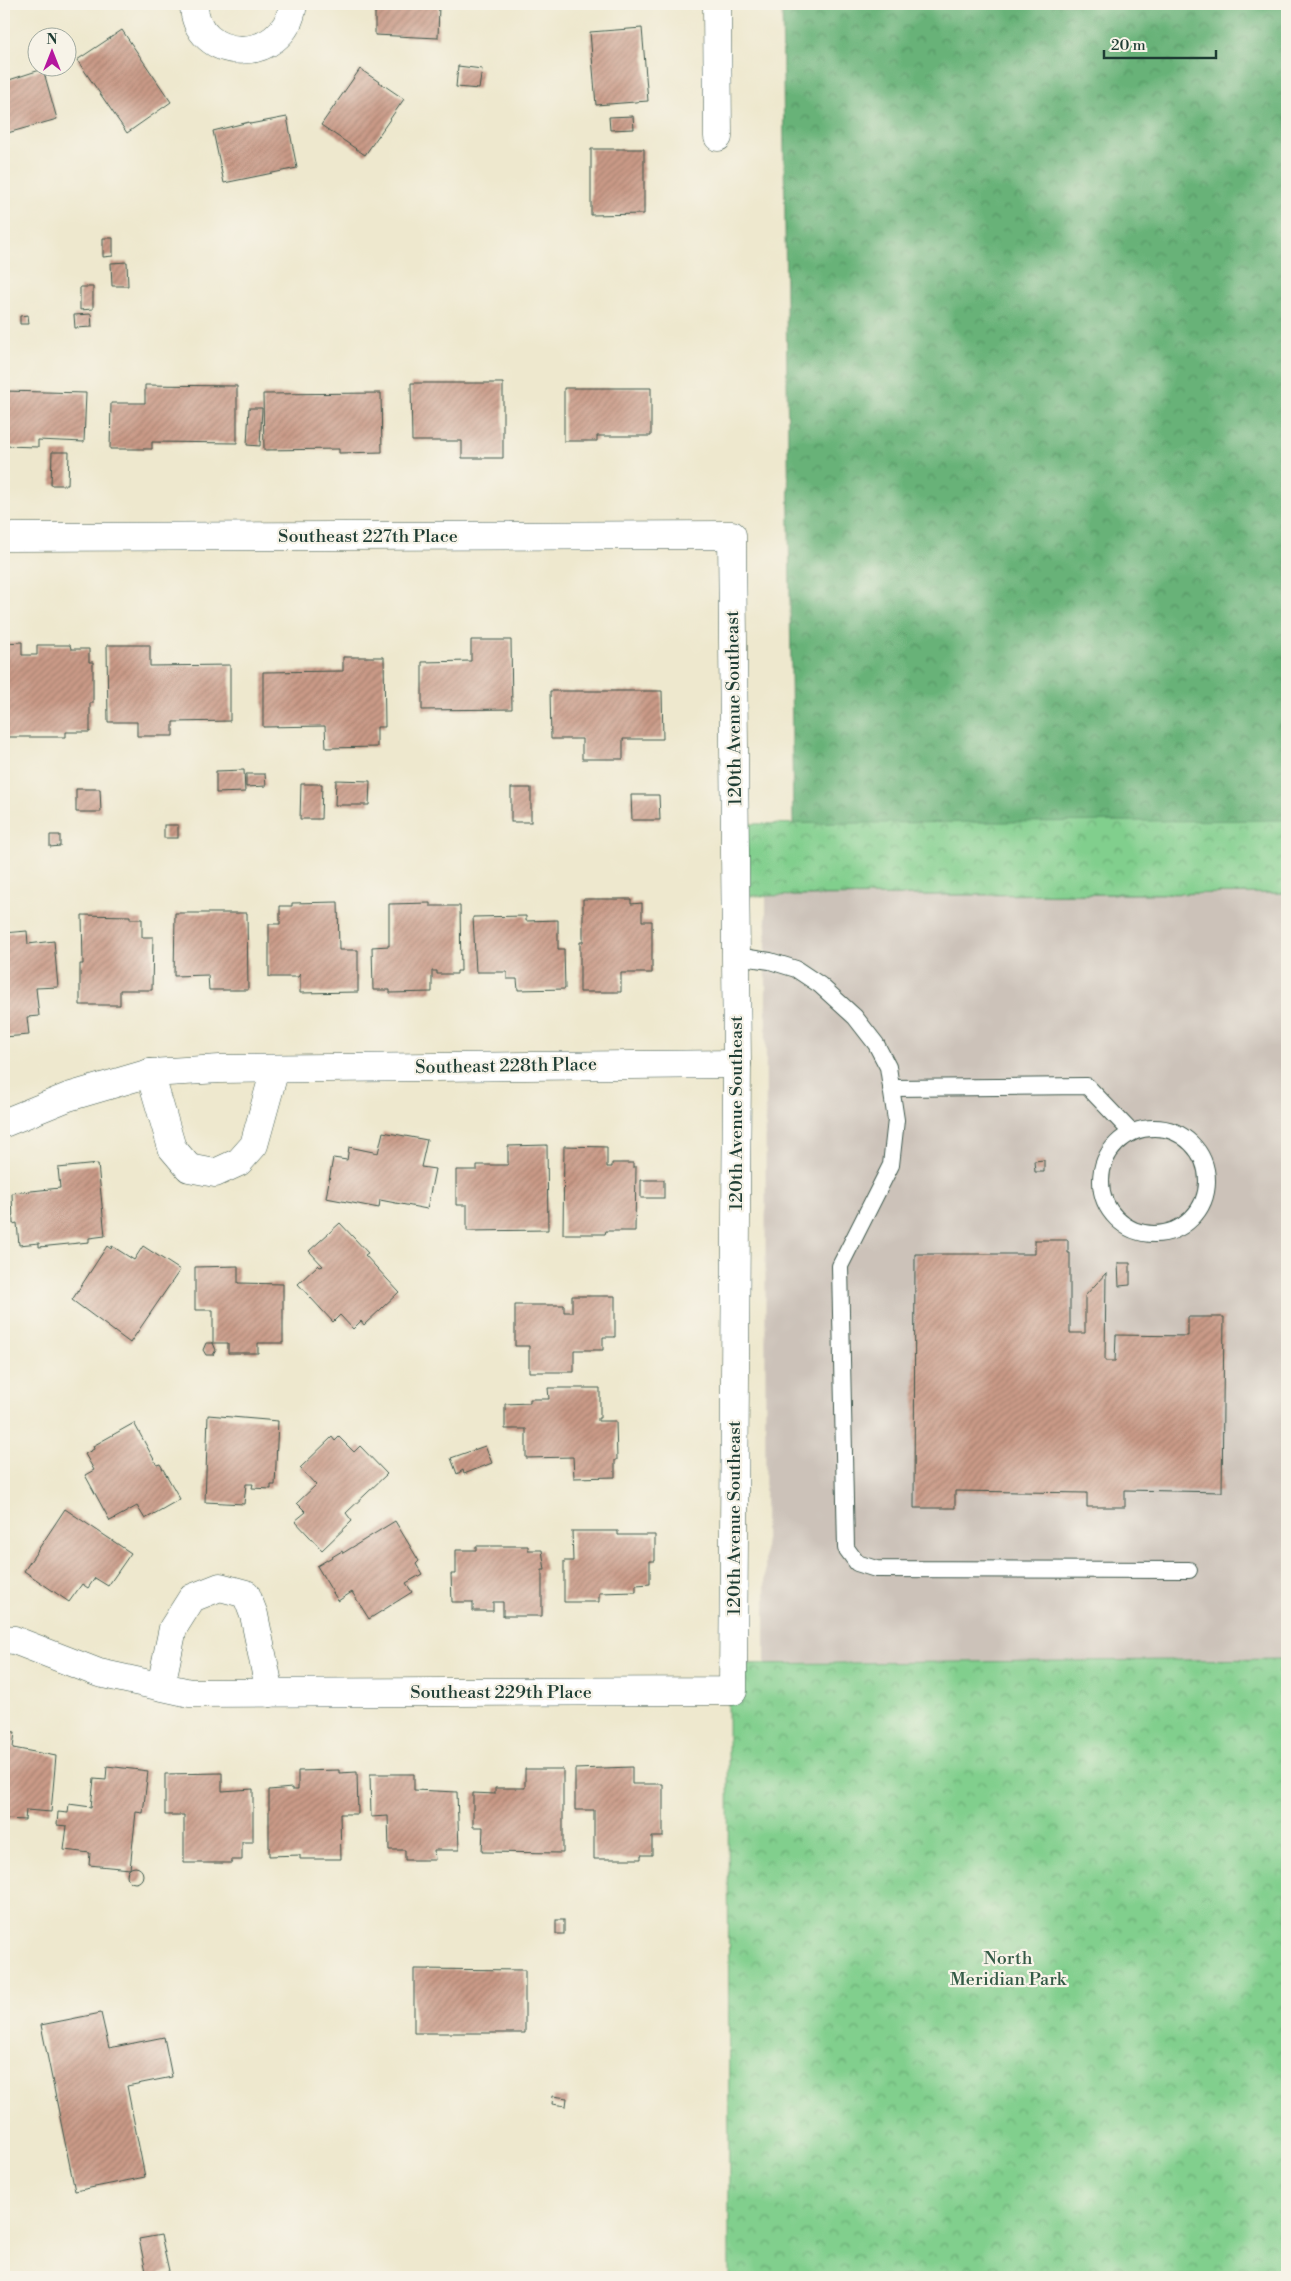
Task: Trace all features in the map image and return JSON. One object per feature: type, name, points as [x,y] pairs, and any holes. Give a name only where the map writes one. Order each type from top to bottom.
[{"type":"street","points":[[194,4],[199,25],[210,38],[225,48],[242,51],[259,48],[273,41],[284,30],[292,15],[293,4]]},
{"type":"street","points":[[717,4],[718,137]]},
{"type":"street","name":"Southeast 227th Place","points":[[4,537],[732,535]]},
{"type":"street","name":"120th Avenue Southeast","points":[[732,535],[737,1064],[733,1691]]},
{"type":"street","name":"Southeast 228th Place","points":[[4,1123],[68,1097],[150,1073],[275,1069],[737,1064]]},
{"type":"street","points":[[150,1073],[172,1148],[189,1168],[215,1173],[239,1162],[254,1145],[275,1069]]},
{"type":"street","points":[[161,1686],[173,1628],[192,1598],[220,1587],[246,1594],[254,1615],[270,1693]]},
{"type":"street","name":"Southeast 229th Place","points":[[4,1639],[14,1640],[99,1673],[190,1693],[733,1691]]},
{"type":"lane","points":[[736,956],[770,961],[796,969],[820,985],[855,1016],[876,1044],[888,1067],[896,1120],[891,1165],[840,1266],[846,1548],[857,1563],[876,1569],[1189,1570]]},
{"type":"lane","points":[[891,1088],[1087,1086],[1131,1132]]},
{"type":"lane","points":[[1149,1127],[1167,1129],[1184,1136],[1197,1148],[1206,1165],[1208,1183],[1204,1201],[1195,1216],[1180,1228],[1164,1234],[1145,1234],[1129,1228],[1115,1218],[1106,1204],[1101,1188],[1101,1171],[1107,1155],[1117,1142],[1131,1132],[1149,1127]]},
{"type":"shaded area","points":[[1287,893],[1287,1659],[765,1663],[766,896]]},
{"type":"green space","points":[[782,4],[1287,4],[1287,893],[791,896],[793,823]]},
{"type":"green space","points":[[1287,820],[1287,893],[728,896],[728,824]]},
{"type":"green space","name":"North Meridian Park","points":[[1287,1659],[1287,2277],[729,2277],[728,1664]]},
{"type":"building","points":[[375,4],[439,4],[438,38],[375,35]]},
{"type":"building","points":[[642,28],[648,101],[596,105],[590,32]]},
{"type":"building","points":[[122,30],[171,102],[127,133],[78,59]]},
{"type":"building","points":[[458,66],[482,69],[479,89],[456,87]]},
{"type":"building","points":[[360,69],[404,99],[365,155],[321,125]]},
{"type":"building","points":[[28,74],[28,78],[46,78],[57,119],[4,134],[4,78],[6,81]]},
{"type":"building","points":[[633,116],[634,129],[610,130],[609,117]]},
{"type":"building","points":[[287,117],[297,168],[224,183],[213,131],[249,122],[250,124]]},
{"type":"building","points":[[591,149],[644,149],[644,214],[591,215]]},
{"type":"building","points":[[103,238],[113,238],[113,256],[103,257]]},
{"type":"building","points":[[127,262],[128,286],[112,286],[111,263]]},
{"type":"building","points":[[80,287],[93,287],[93,309],[80,310]]},
{"type":"building","points":[[91,314],[92,327],[75,328],[74,315]]},
{"type":"building","points":[[28,315],[29,324],[20,324],[20,316]]},
{"type":"building","points":[[411,383],[503,383],[503,458],[462,458],[462,441],[412,441]]},
{"type":"building","points":[[145,385],[237,386],[237,443],[152,442],[152,449],[110,449],[111,403],[145,403]]},
{"type":"building","points":[[564,388],[651,388],[651,436],[597,436],[597,441],[564,441]]},
{"type":"building","points":[[4,391],[86,393],[84,442],[38,440],[38,447],[4,446]]},
{"type":"building","points":[[381,393],[382,452],[339,453],[339,449],[264,450],[263,394]]},
{"type":"building","points":[[249,408],[262,408],[260,446],[247,445]]},
{"type":"building","points":[[52,452],[69,452],[68,485],[51,485]]},
{"type":"building","points":[[471,640],[511,640],[512,709],[422,710],[422,662],[471,661]]},
{"type":"building","points":[[22,642],[22,655],[37,655],[37,645],[70,645],[71,649],[89,649],[89,662],[93,662],[93,703],[90,703],[90,732],[66,732],[66,737],[4,737],[4,643]]},
{"type":"building","points":[[107,645],[150,645],[150,666],[230,665],[230,721],[173,722],[173,736],[137,736],[137,722],[108,722]]},
{"type":"building","points":[[343,657],[384,657],[385,727],[377,727],[377,747],[326,748],[325,726],[263,727],[263,672],[343,671]]},
{"type":"building","points":[[550,691],[662,691],[663,739],[623,739],[623,759],[582,759],[582,739],[551,739]]},
{"type":"building","points":[[244,770],[245,792],[216,793],[216,771]]},
{"type":"building","points":[[246,774],[265,774],[266,786],[246,787]]},
{"type":"building","points":[[336,780],[370,781],[369,805],[335,805]]},
{"type":"building","points":[[301,784],[322,784],[321,819],[300,819]]},
{"type":"building","points":[[511,788],[531,788],[531,822],[511,822]]},
{"type":"building","points":[[76,789],[100,789],[101,812],[76,812]]},
{"type":"building","points":[[631,795],[659,795],[660,820],[632,820]]},
{"type":"building","points":[[164,825],[178,825],[178,838],[164,838]]},
{"type":"building","points":[[50,835],[60,835],[60,846],[50,847]]},
{"type":"building","points":[[583,899],[631,899],[631,904],[642,903],[642,921],[652,921],[652,973],[621,973],[621,992],[580,992],[580,942],[583,942]]},
{"type":"building","points":[[338,902],[339,950],[358,950],[358,992],[300,993],[300,974],[298,977],[269,977],[269,924],[280,924],[280,906],[292,906],[292,903]]},
{"type":"building","points":[[430,903],[430,906],[460,906],[461,971],[457,971],[457,974],[437,974],[437,971],[432,971],[432,992],[390,993],[390,990],[373,990],[372,947],[389,946],[389,904]]},
{"type":"building","points":[[175,913],[247,913],[248,990],[209,990],[208,975],[174,976]]},
{"type":"building","points":[[82,915],[130,916],[130,919],[142,919],[142,937],[153,937],[152,990],[120,990],[120,1005],[80,1005],[80,964],[83,964]]},
{"type":"building","points":[[526,916],[526,921],[558,920],[558,949],[564,949],[565,989],[518,990],[517,979],[507,979],[507,972],[476,972],[473,917]]},
{"type":"building","points":[[27,931],[28,944],[54,941],[58,987],[36,988],[39,1016],[27,1017],[29,1035],[4,1037],[4,933]]},
{"type":"building","points":[[383,1132],[427,1140],[421,1167],[435,1169],[427,1209],[380,1200],[379,1208],[326,1198],[333,1158],[347,1160],[349,1147],[378,1153]]},
{"type":"building","points":[[547,1145],[548,1230],[467,1231],[467,1205],[456,1205],[456,1170],[477,1170],[477,1165],[508,1165],[508,1146]]},
{"type":"building","points":[[564,1146],[607,1147],[607,1167],[612,1167],[612,1163],[633,1163],[633,1167],[636,1167],[635,1231],[606,1231],[605,1234],[563,1234]]},
{"type":"building","points":[[1044,1160],[1044,1172],[1035,1172],[1034,1161]]},
{"type":"building","points":[[98,1164],[105,1236],[89,1238],[89,1242],[39,1247],[39,1243],[19,1245],[17,1223],[13,1224],[12,1193],[60,1188],[58,1168]]},
{"type":"building","points":[[641,1180],[664,1180],[664,1198],[641,1198]]},
{"type":"building","points":[[340,1223],[368,1253],[365,1255],[399,1292],[364,1325],[361,1321],[353,1329],[340,1315],[333,1322],[298,1284],[318,1265],[320,1267],[323,1266],[309,1251]]},
{"type":"building","points":[[1035,1240],[1068,1240],[1068,1253],[1070,1253],[1070,1333],[1085,1333],[1085,1296],[1106,1273],[1105,1361],[1115,1361],[1116,1335],[1188,1336],[1188,1317],[1224,1317],[1222,1492],[1125,1490],[1125,1507],[1087,1507],[1087,1493],[955,1491],[955,1508],[914,1508],[915,1254],[1035,1254]]},
{"type":"building","points":[[107,1246],[111,1249],[112,1246],[134,1260],[143,1246],[180,1270],[130,1343],[72,1300]]},
{"type":"building","points":[[1118,1263],[1130,1263],[1130,1285],[1119,1286]]},
{"type":"building","points":[[238,1266],[238,1283],[283,1284],[283,1343],[258,1343],[258,1353],[228,1353],[228,1343],[213,1343],[213,1310],[195,1310],[195,1267]]},
{"type":"building","points":[[572,1296],[615,1296],[615,1337],[603,1337],[603,1350],[574,1350],[574,1372],[529,1372],[529,1346],[515,1346],[515,1305],[564,1305],[564,1312],[572,1312]]},
{"type":"building","points":[[206,1343],[213,1343],[216,1350],[213,1355],[206,1355],[203,1350]]},
{"type":"building","points":[[548,1388],[600,1388],[600,1418],[598,1418],[598,1421],[616,1421],[617,1460],[615,1460],[615,1477],[574,1478],[573,1457],[526,1458],[526,1429],[505,1429],[505,1404],[530,1403],[530,1399],[549,1399]]},
{"type":"building","points":[[208,1415],[278,1421],[275,1485],[271,1485],[271,1489],[252,1488],[253,1484],[246,1484],[244,1504],[205,1502]]},
{"type":"building","points":[[134,1423],[157,1465],[160,1464],[180,1499],[145,1519],[137,1506],[110,1521],[85,1475],[94,1470],[85,1454],[94,1449],[93,1446]]},
{"type":"building","points":[[332,1437],[335,1441],[339,1437],[354,1452],[360,1446],[387,1474],[346,1513],[352,1521],[322,1550],[295,1521],[306,1512],[297,1503],[316,1485],[300,1468]]},
{"type":"building","points":[[485,1446],[492,1463],[464,1474],[463,1470],[457,1474],[451,1458]]},
{"type":"building","points":[[65,1509],[131,1553],[108,1586],[95,1578],[88,1588],[82,1584],[69,1602],[24,1571]]},
{"type":"building","points":[[395,1521],[419,1561],[416,1564],[422,1574],[406,1583],[412,1592],[369,1619],[352,1592],[338,1601],[317,1566],[342,1551],[343,1553]]},
{"type":"building","points":[[572,1531],[618,1531],[618,1535],[655,1535],[655,1561],[650,1561],[650,1584],[636,1585],[636,1592],[599,1593],[599,1602],[564,1602],[564,1561],[573,1561]]},
{"type":"building","points":[[476,1546],[528,1546],[528,1550],[542,1550],[545,1570],[542,1570],[542,1616],[503,1616],[503,1602],[493,1602],[493,1611],[473,1611],[473,1602],[452,1602],[451,1574],[456,1574],[456,1550],[476,1550]]},
{"type":"building","points":[[4,1731],[15,1732],[13,1748],[56,1756],[51,1812],[26,1810],[25,1820],[4,1819]]},
{"type":"building","points":[[107,1766],[148,1771],[143,1813],[136,1812],[130,1869],[89,1865],[90,1853],[64,1850],[67,1826],[57,1825],[58,1812],[68,1813],[69,1804],[91,1807],[94,1779],[106,1780]]},
{"type":"building","points":[[632,1767],[632,1784],[663,1784],[663,1837],[652,1837],[652,1855],[641,1855],[641,1859],[594,1859],[594,1810],[575,1810],[575,1769]]},
{"type":"building","points":[[525,1769],[563,1769],[563,1853],[482,1852],[483,1827],[473,1827],[473,1793],[495,1794],[495,1788],[525,1788]]},
{"type":"building","points":[[339,1770],[339,1773],[357,1772],[358,1814],[340,1814],[341,1859],[300,1859],[300,1855],[269,1856],[269,1790],[292,1788],[292,1790],[298,1790],[298,1771]]},
{"type":"building","points":[[222,1773],[222,1791],[253,1789],[253,1842],[242,1842],[242,1860],[232,1860],[232,1863],[184,1863],[184,1815],[165,1815],[165,1774]]},
{"type":"building","points":[[370,1774],[414,1774],[414,1790],[457,1792],[459,1850],[434,1850],[435,1860],[405,1860],[405,1850],[389,1850],[388,1816],[371,1817]]},
{"type":"building","points":[[132,1867],[138,1867],[143,1872],[141,1881],[132,1883],[127,1878],[127,1872]]},
{"type":"building","points":[[556,1920],[564,1920],[564,1934],[556,1934]]},
{"type":"building","points":[[414,1969],[525,1970],[525,2033],[414,2033]]},
{"type":"building","points":[[101,2013],[109,2048],[164,2037],[172,2077],[127,2086],[145,2177],[75,2191],[41,2025]]},
{"type":"building","points":[[553,2096],[567,2098],[566,2106],[552,2104]]},
{"type":"building","points":[[161,2235],[169,2271],[147,2276],[139,2239]]}]
